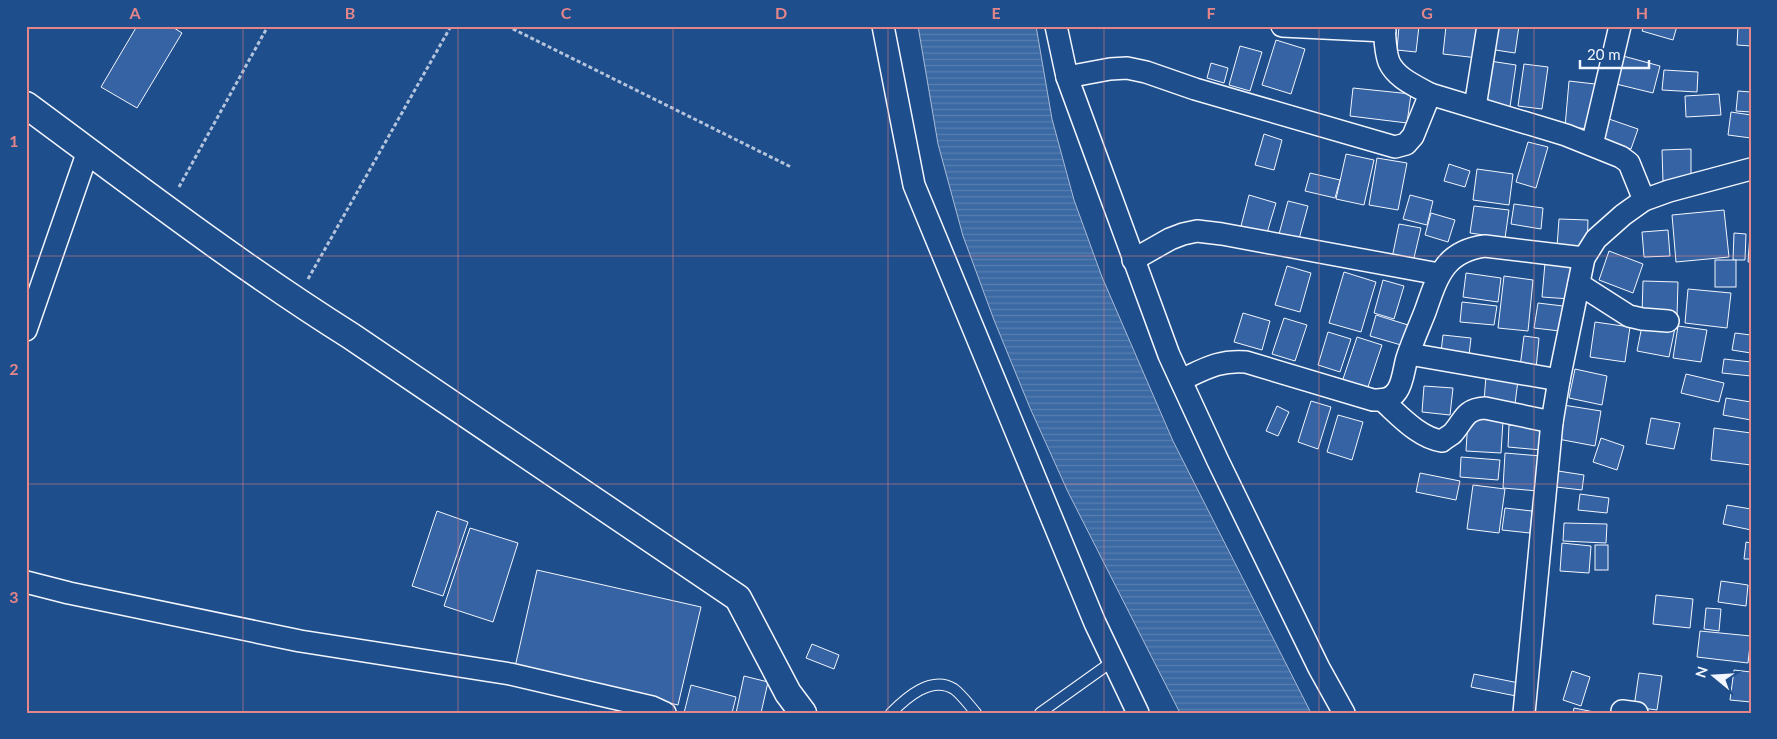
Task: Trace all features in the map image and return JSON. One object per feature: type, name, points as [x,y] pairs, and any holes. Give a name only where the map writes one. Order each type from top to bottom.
[{"type":"street","points":[[883,26],[914,185],[1095,623],[1138,713]]},
{"type":"street","points":[[1056,26],[1067,77],[1169,355],[1311,650],[1344,713]]},
{"type":"street","points":[[1282,26],[1384,29],[1389,62],[1396,72],[1410,83],[1430,94],[1566,135],[1621,157],[1629,163],[1644,200]]},
{"type":"street","points":[[1475,107],[1488,26]]},
{"type":"street","points":[[1592,145],[1620,26]]},
{"type":"street","points":[[1067,77],[1110,69],[1127,68],[1146,72],[1195,89],[1395,147],[1406,144],[1413,136],[1430,94]]},
{"type":"street","points":[[26,105],[167,210],[295,301],[359,342],[738,598],[788,693],[803,713]]},
{"type":"street","points":[[26,330],[88,151]]},
{"type":"street","points":[[1524,713],[1552,422],[1584,258],[1596,240],[1623,215],[1644,200],[1669,191],[1751,169]]},
{"type":"street","points":[[1133,260],[1170,239],[1197,231],[1439,274]]},
{"type":"street","points":[[1181,380],[1219,363],[1227,361],[1246,362],[1373,400],[1390,398],[1398,391],[1409,354],[1439,274],[1458,255],[1472,248],[1485,246],[1584,258]]},
{"type":"street","points":[[1579,284],[1629,316],[1668,321]]},
{"type":"street","points":[[1409,354],[1559,380]]},
{"type":"street","points":[[1382,400],[1432,440],[1442,441],[1452,434],[1467,414],[1476,408],[1485,408],[1552,422]]},
{"type":"street","points":[[26,582],[68,594],[300,641],[510,674],[652,708],[665,713]]},
{"type":"lane","points":[[1040,713],[1113,661]]},
{"type":"lane","points":[[891,713],[901,703],[925,687],[945,686],[955,690],[976,713]]},
{"type":"path","points":[[167,210],[268,26]]},
{"type":"path","points":[[295,301],[451,26]]},
{"type":"path","points":[[507,26],[791,167]]},
{"type":"water","points":[[918,26],[1036,26],[1052,119],[1074,200],[1102,277],[1173,441],[1311,713],[1180,713],[1068,492],[1030,408],[994,320],[963,236],[938,144]]},
{"type":"building","points":[[137,26],[171,26],[182,33],[137,108],[101,87]]},
{"type":"building","points":[[1399,26],[1419,26],[1416,52],[1397,50]]},
{"type":"building","points":[[1446,26],[1482,27],[1478,58],[1443,54]]},
{"type":"building","points":[[1492,26],[1519,26],[1515,53],[1489,49]]},
{"type":"building","points":[[1644,26],[1677,26],[1673,40],[1642,31]]},
{"type":"building","points":[[1738,26],[1751,26],[1751,46],[1737,45]]},
{"type":"building","points":[[1276,40],[1305,49],[1291,94],[1262,85]]},
{"type":"building","points":[[1240,46],[1262,52],[1250,91],[1229,85]]},
{"type":"building","points":[[1623,56],[1660,66],[1653,93],[1616,84]]},
{"type":"building","points":[[1490,61],[1516,65],[1510,107],[1484,102]]},
{"type":"building","points":[[1211,63],[1228,68],[1224,83],[1207,78]]},
{"type":"building","points":[[1524,64],[1548,67],[1542,109],[1518,106]]},
{"type":"building","points":[[1664,70],[1698,72],[1697,92],[1662,90]]},
{"type":"building","points":[[1569,81],[1595,84],[1591,129],[1565,127]]},
{"type":"building","points":[[1353,88],[1411,94],[1407,123],[1350,116]]},
{"type":"building","points":[[1738,91],[1751,92],[1751,112],[1736,111]]},
{"type":"building","points":[[1719,94],[1721,115],[1686,117],[1685,96]]},
{"type":"building","points":[[1731,112],[1751,115],[1751,138],[1728,135]]},
{"type":"building","points":[[1606,118],[1638,129],[1631,149],[1599,138]]},
{"type":"building","points":[[1264,134],[1282,140],[1274,170],[1255,165]]},
{"type":"building","points":[[1528,142],[1548,147],[1536,188],[1516,182]]},
{"type":"building","points":[[1691,149],[1691,181],[1663,182],[1662,150]]},
{"type":"building","points":[[1346,154],[1374,160],[1364,205],[1336,199]]},
{"type":"building","points":[[1377,158],[1407,163],[1398,210],[1369,205]]},
{"type":"building","points":[[1449,164],[1470,171],[1465,187],[1444,181]]},
{"type":"building","points":[[1477,169],[1513,174],[1509,205],[1473,200]]},
{"type":"building","points":[[1310,173],[1340,180],[1335,198],[1305,191]]},
{"type":"building","points":[[1249,195],[1276,203],[1267,233],[1241,226]]},
{"type":"building","points":[[1410,195],[1433,201],[1427,225],[1403,219]]},
{"type":"building","points":[[1288,201],[1308,206],[1299,239],[1279,234]]},
{"type":"building","points":[[1514,204],[1543,208],[1541,229],[1511,224]]},
{"type":"building","points":[[1474,206],[1509,210],[1505,238],[1470,233]]},
{"type":"building","points":[[1724,210],[1729,257],[1676,262],[1672,215]]},
{"type":"building","points":[[1431,213],[1455,220],[1448,242],[1425,235]]},
{"type":"building","points":[[1559,219],[1588,220],[1587,249],[1557,247]]},
{"type":"building","points":[[1399,224],[1421,228],[1413,262],[1392,258]]},
{"type":"building","points":[[1668,230],[1670,256],[1644,257],[1642,232]]},
{"type":"building","points":[[1734,233],[1746,234],[1745,260],[1733,260]]},
{"type":"building","points":[[1750,234],[1751,262],[1748,262]]},
{"type":"building","points":[[1609,251],[1643,264],[1633,293],[1599,280]]},
{"type":"building","points":[[1715,260],[1736,260],[1736,287],[1715,287]]},
{"type":"building","points":[[1545,263],[1572,264],[1570,299],[1542,297]]},
{"type":"building","points":[[1287,266],[1311,273],[1300,312],[1275,305]]},
{"type":"building","points":[[1344,272],[1376,282],[1361,332],[1329,323]]},
{"type":"building","points":[[1466,273],[1501,278],[1498,302],[1463,297]]},
{"type":"building","points":[[1504,276],[1533,280],[1528,331],[1498,328]]},
{"type":"building","points":[[1383,280],[1404,286],[1394,319],[1374,313]]},
{"type":"building","points":[[1643,281],[1678,282],[1677,316],[1642,315]]},
{"type":"building","points":[[1688,289],[1731,293],[1727,328],[1685,323]]},
{"type":"building","points":[[1462,302],[1497,306],[1494,325],[1460,322]]},
{"type":"building","points":[[1538,303],[1563,306],[1560,331],[1534,328]]},
{"type":"building","points":[[1243,313],[1270,321],[1262,350],[1234,342]]},
{"type":"building","points":[[1376,315],[1408,325],[1401,345],[1370,336]]},
{"type":"building","points":[[1284,318],[1307,325],[1295,361],[1272,354]]},
{"type":"building","points":[[1643,321],[1675,328],[1669,357],[1637,351]]},
{"type":"building","points":[[1595,322],[1630,327],[1625,362],[1590,357]]},
{"type":"building","points":[[1678,326],[1707,330],[1701,362],[1673,358]]},
{"type":"building","points":[[1328,332],[1351,339],[1340,372],[1318,365]]},
{"type":"building","points":[[1735,333],[1751,335],[1751,353],[1732,350]]},
{"type":"building","points":[[1443,335],[1471,338],[1469,355],[1441,352]]},
{"type":"building","points":[[1524,336],[1539,338],[1536,369],[1520,367]]},
{"type":"building","points":[[1357,337],[1382,345],[1366,393],[1341,385]]},
{"type":"building","points":[[1724,359],[1751,362],[1751,376],[1722,373]]},
{"type":"building","points":[[1575,369],[1607,376],[1602,405],[1569,398]]},
{"type":"building","points":[[1686,374],[1724,383],[1719,402],[1681,393]]},
{"type":"building","points":[[1486,376],[1518,380],[1515,404],[1484,401]]},
{"type":"building","points":[[1424,386],[1453,388],[1450,415],[1422,412]]},
{"type":"building","points":[[1726,398],[1751,402],[1751,420],[1723,415]]},
{"type":"building","points":[[1311,401],[1331,407],[1318,449],[1298,442]]},
{"type":"building","points":[[1563,405],[1601,411],[1595,446],[1558,439]]},
{"type":"building","points":[[1277,406],[1289,412],[1278,436],[1266,431]]},
{"type":"building","points":[[1338,415],[1363,422],[1352,460],[1327,452]]},
{"type":"building","points":[[1468,418],[1503,421],[1501,453],[1466,451]]},
{"type":"building","points":[[1651,418],[1680,423],[1674,449],[1646,444]]},
{"type":"building","points":[[1509,425],[1543,427],[1541,450],[1508,447]]},
{"type":"building","points":[[1714,428],[1751,433],[1751,465],[1711,460]]},
{"type":"building","points":[[1601,438],[1624,446],[1617,470],[1593,462]]},
{"type":"building","points":[[1505,453],[1541,456],[1538,491],[1503,488]]},
{"type":"building","points":[[1461,457],[1500,460],[1498,480],[1460,477]]},
{"type":"building","points":[[1558,471],[1584,475],[1582,490],[1556,487]]},
{"type":"building","points":[[1420,473],[1460,481],[1456,500],[1416,492]]},
{"type":"building","points":[[1473,485],[1505,489],[1499,533],[1467,529]]},
{"type":"building","points":[[1580,494],[1609,498],[1607,513],[1578,510]]},
{"type":"building","points":[[1727,505],[1751,509],[1751,530],[1723,524]]},
{"type":"building","points":[[1505,508],[1532,511],[1530,533],[1502,530]]},
{"type":"building","points":[[437,511],[468,522],[443,596],[412,586]]},
{"type":"building","points":[[1564,523],[1607,524],[1606,543],[1563,541]]},
{"type":"building","points":[[470,528],[518,543],[493,622],[444,606]]},
{"type":"building","points":[[1746,542],[1751,543],[1751,559],[1744,559]]},
{"type":"building","points":[[1562,543],[1591,546],[1589,573],[1560,571]]},
{"type":"building","points":[[1595,545],[1608,545],[1608,570],[1595,570]]},
{"type":"building","points":[[537,570],[701,607],[678,705],[515,667]]},
{"type":"building","points":[[1721,581],[1748,585],[1746,606],[1718,602]]},
{"type":"building","points":[[1656,595],[1693,599],[1690,628],[1653,624]]},
{"type":"building","points":[[1706,608],[1721,609],[1719,631],[1704,629]]},
{"type":"building","points":[[1700,631],[1751,636],[1748,663],[1697,657]]},
{"type":"building","points":[[812,644],[839,655],[834,669],[806,658]]},
{"type":"building","points":[[1734,670],[1751,672],[1751,702],[1730,700]]},
{"type":"building","points":[[1572,671],[1590,677],[1581,706],[1563,700]]},
{"type":"building","points":[[1639,673],[1662,676],[1657,710],[1634,707]]},
{"type":"building","points":[[1474,674],[1519,683],[1516,696],[1471,687]]},
{"type":"building","points":[[744,676],[768,682],[761,713],[736,713]]},
{"type":"building","points":[[691,685],[736,697],[732,713],[684,713]]},
{"type":"building","points":[[1574,708],[1599,713],[1573,713]]}]
